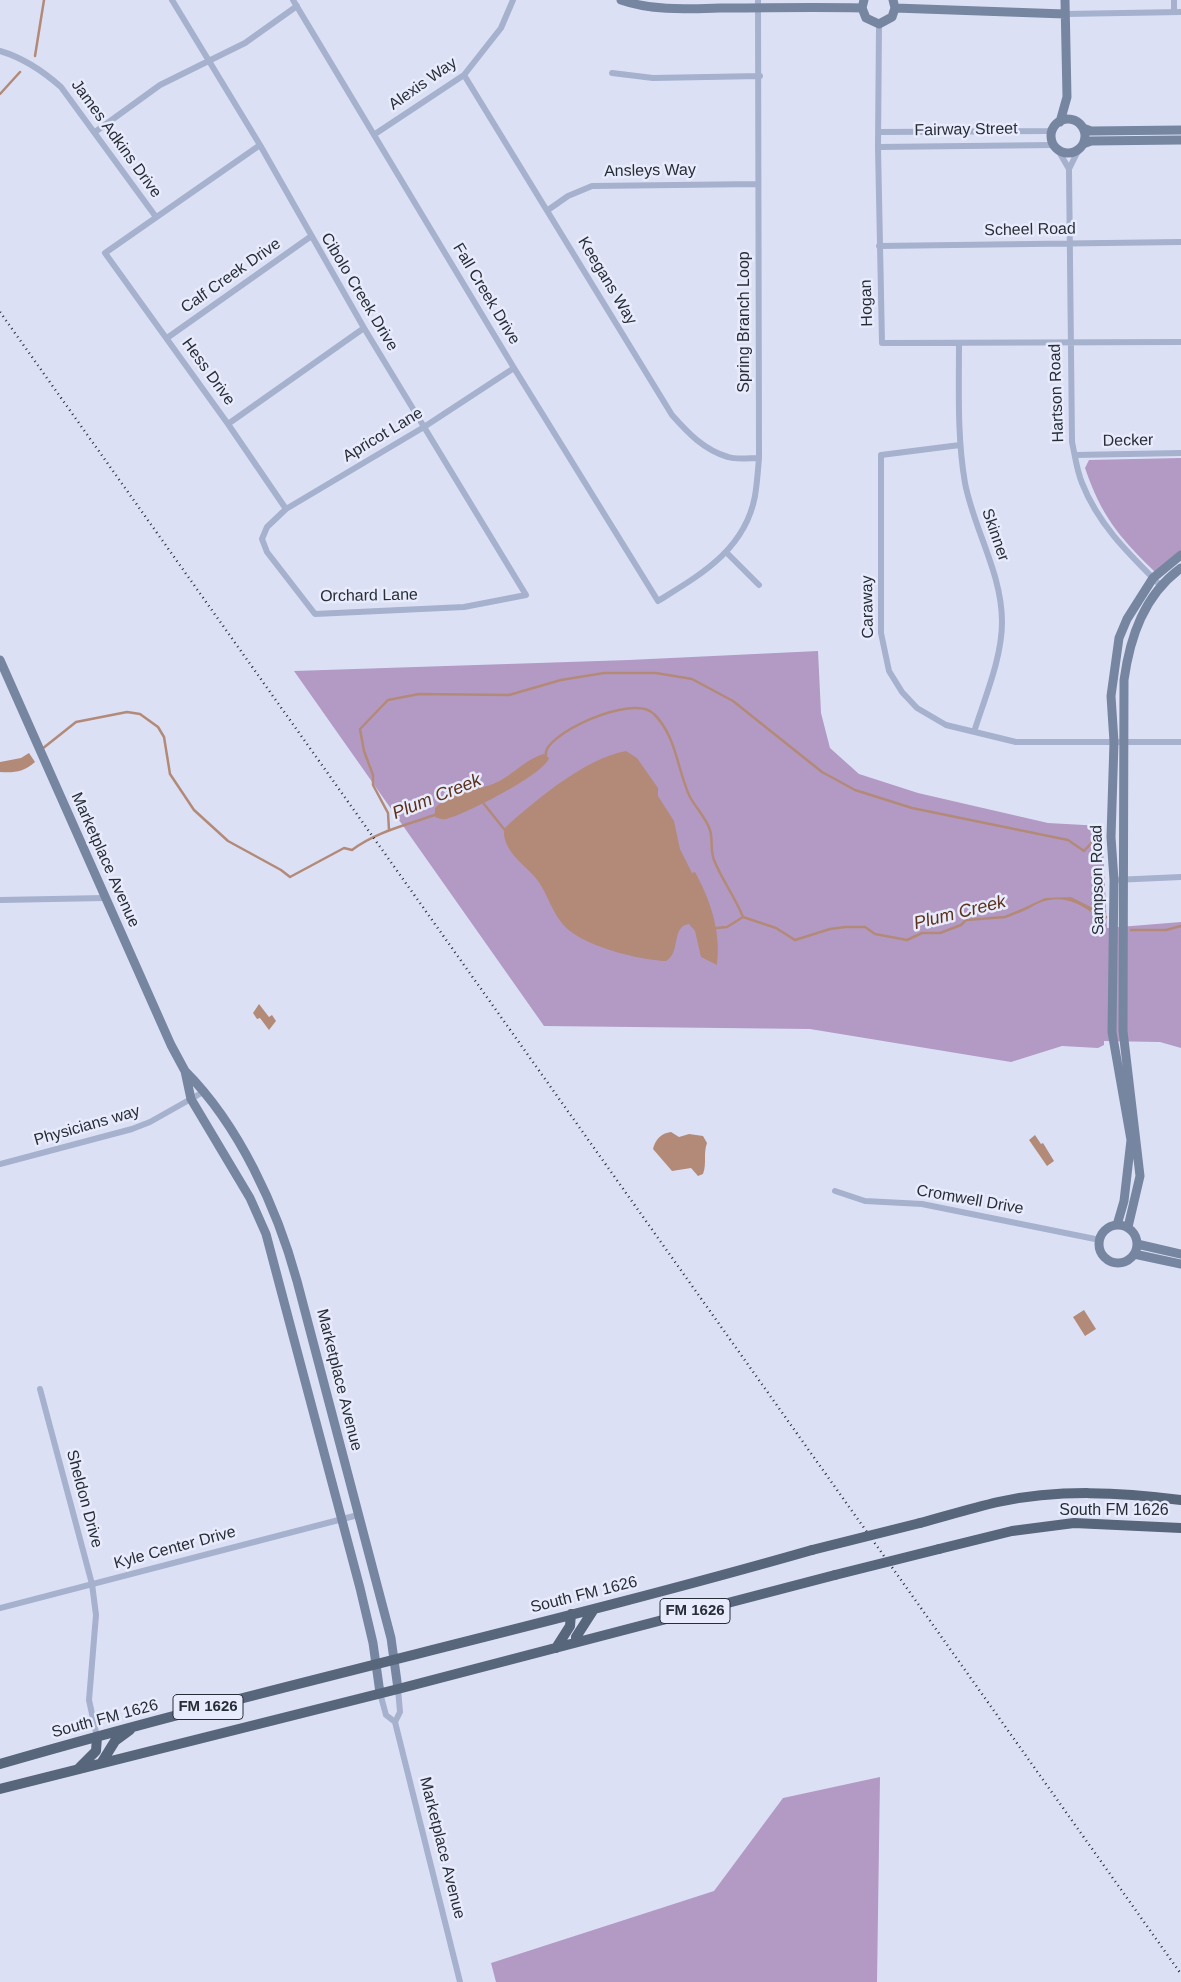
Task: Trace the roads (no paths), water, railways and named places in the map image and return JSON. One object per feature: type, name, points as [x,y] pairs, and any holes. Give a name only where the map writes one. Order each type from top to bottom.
[{"type":"main road","name":"South FM 1626","points":[[0,1764],[395,1658],[594,1609],[999,1502],[1075,1493],[1138,1494],[1181,1500]]},
{"type":"main road","name":"South FM 1626","points":[[0,1789],[380,1694],[834,1575],[1012,1531],[1074,1523],[1181,1528]]},
{"type":"main road","points":[[576,1642],[576,1637],[594,1609]]},
{"type":"main road","points":[[556,1648],[570,1626],[571,1614]]},
{"type":"main road","points":[[102,1762],[115,1741],[135,1727]]},
{"type":"main road","points":[[78,1768],[96,1751],[97,1737]]},
{"type":"street","name":"Cibolo Creek Drive","points":[[172,0],[260,145],[310,237],[364,328],[526,595]]},
{"type":"street","name":"Alexis Way","points":[[375,134],[464,76],[501,28],[513,0]]},
{"type":"street","points":[[621,0],[633,4],[670,9],[758,4],[863,4],[870,21],[879,24],[892,17],[894,4],[1065,14],[1178,12],[1174,0]]},
{"type":"street","points":[[1065,0],[1067,97],[1052,139],[1069,169]]},
{"type":"street","points":[[95,132],[160,85],[245,43],[295,3]]},
{"type":"street","name":"Fall Creek Drive","points":[[295,3],[514,368],[658,601]]},
{"type":"street","name":"Spring Branch Loop","points":[[658,601],[703,573],[727,553],[743,527],[754,498],[759,458],[758,184],[760,76],[758,4]]},
{"type":"street","name":"Hogan","points":[[879,24],[878,147],[882,344],[1181,342]]},
{"type":"street","name":"James Adkins Drive","points":[[0,51],[26,61],[45,73],[61,87],[156,217]]},
{"type":"street","points":[[612,73],[654,78],[760,76]]},
{"type":"street","name":"Keegans Way","points":[[464,76],[548,210],[672,415],[691,436],[729,458],[759,458]]},
{"type":"street","points":[[1067,97],[1085,134],[1081,146]]},
{"type":"street","points":[[1057,126],[1066,120],[1091,131],[1181,130]]},
{"type":"street","name":"Fairway Street","points":[[879,132],[1048,132],[1057,126]]},
{"type":"street","points":[[1056,147],[1067,153],[1091,141],[1181,140]]},
{"type":"street","points":[[156,217],[260,145]]},
{"type":"street","name":"Hartson Road","points":[[1081,146],[1069,169],[1072,442],[1082,482],[1098,516],[1118,543],[1161,586]]},
{"type":"street","name":"Fairway Street","points":[[878,147],[1056,147]]},
{"type":"street","name":"Ansleys Way","points":[[548,210],[568,196],[592,186],[758,184]]},
{"type":"street","name":"Hess Drive","points":[[156,217],[105,253],[228,424],[286,509]]},
{"type":"street","name":"Calf Creek Drive","points":[[167,338],[310,237]]},
{"type":"street","name":"Scheel Road","points":[[879,246],[1181,242]]},
{"type":"street","points":[[228,424],[364,328]]},
{"type":"street","name":"Skinner","points":[[959,343],[960,445],[969,501],[1002,596],[1002,624],[996,658],[974,732]]},
{"type":"street","name":"Apricot Lane","points":[[267,527],[286,509],[424,427],[514,368]]},
{"type":"street","name":"Caraway","points":[[960,445],[881,455],[880,633],[889,671],[902,692],[917,708],[946,725],[1016,742],[1181,742]]},
{"type":"street","name":"Decker","points":[[1075,455],[1181,454]]},
{"type":"street","name":"Orchard Lane","points":[[267,527],[262,539],[267,552],[315,614],[464,607],[526,595]]},
{"type":"street","points":[[727,553],[759,585]]},
{"type":"street","name":"Sampson Road","points":[[1117,1225],[1124,1201],[1131,1140],[1112,1032],[1114,742],[1111,696],[1119,638],[1134,604],[1153,578],[1181,555]]},
{"type":"street","name":"Sampson Road","points":[[1128,1227],[1140,1176],[1123,1031],[1124,680],[1128,651],[1138,622],[1161,586],[1181,568]]},
{"type":"street","name":"Marketplace Avenue","points":[[0,660],[171,1045],[185,1071],[192,1099],[250,1198],[266,1234],[298,1349],[368,1620],[380,1694],[386,1715],[395,1722],[460,1982]]},
{"type":"street","points":[[1114,880],[1181,877]]},
{"type":"street","points":[[0,900],[105,898]]},
{"type":"street","name":"Marketplace Avenue","points":[[185,1071],[205,1091],[266,1191],[281,1227],[302,1298],[395,1658],[400,1712],[395,1722]]},
{"type":"street","name":"Physicians way","points":[[0,1164],[132,1129],[150,1122],[205,1091]]},
{"type":"street","name":"Cromwell Drive","points":[[835,1191],[865,1201],[922,1204],[1100,1240]]},
{"type":"street","points":[[1134,1254],[1137,1244],[1135,1234],[1128,1227],[1117,1225],[1106,1230],[1100,1240],[1101,1252],[1109,1260],[1120,1262],[1134,1254],[1181,1264]]},
{"type":"street","points":[[1137,1244],[1181,1254]]},
{"type":"street","name":"Sheldon Drive","points":[[40,1389],[92,1584],[96,1615],[90,1700],[97,1737]]},
{"type":"street","name":"Kyle Center Drive","points":[[0,1608],[358,1515]]},
{"type":"waterway","points":[[35,56],[44,0]]},
{"type":"waterway","points":[[0,94],[20,72]]},
{"type":"waterway","points":[[389,830],[388,813],[373,785],[373,775],[364,751],[360,729],[388,700],[419,694],[509,695],[561,680],[604,673],[656,673],[692,679],[733,701],[822,772],[855,790],[912,808],[1068,840],[1084,851],[1096,838]]},
{"type":"waterway","name":"Plum Creek","points":[[546,755],[548,747],[558,737],[590,719],[628,708],[643,709],[654,714],[668,733],[690,797],[711,833],[714,860],[743,917],[776,928],[795,940],[830,929],[845,927],[865,927],[875,934],[907,940],[922,933],[940,933],[961,925],[966,920],[1005,917],[1020,911]]},
{"type":"waterway","name":"Plum Creek","points":[[42,749],[76,722],[127,712],[140,714],[158,727],[164,737],[170,774],[194,810],[228,841],[281,870],[290,877],[344,848],[352,850],[382,833],[437,814]]},
{"type":"waterway","points":[[484,804],[504,829]]},
{"type":"waterway","name":"Plum Creek","points":[[1090,908],[1106,917]]},
{"type":"waterway","points":[[716,928],[727,927],[743,917]]},
{"type":"waterway","name":"Plum Creek","points":[[1131,930],[1166,930],[1181,926]]},
{"type":"railway","points":[[0,312],[1181,1974]]}]
